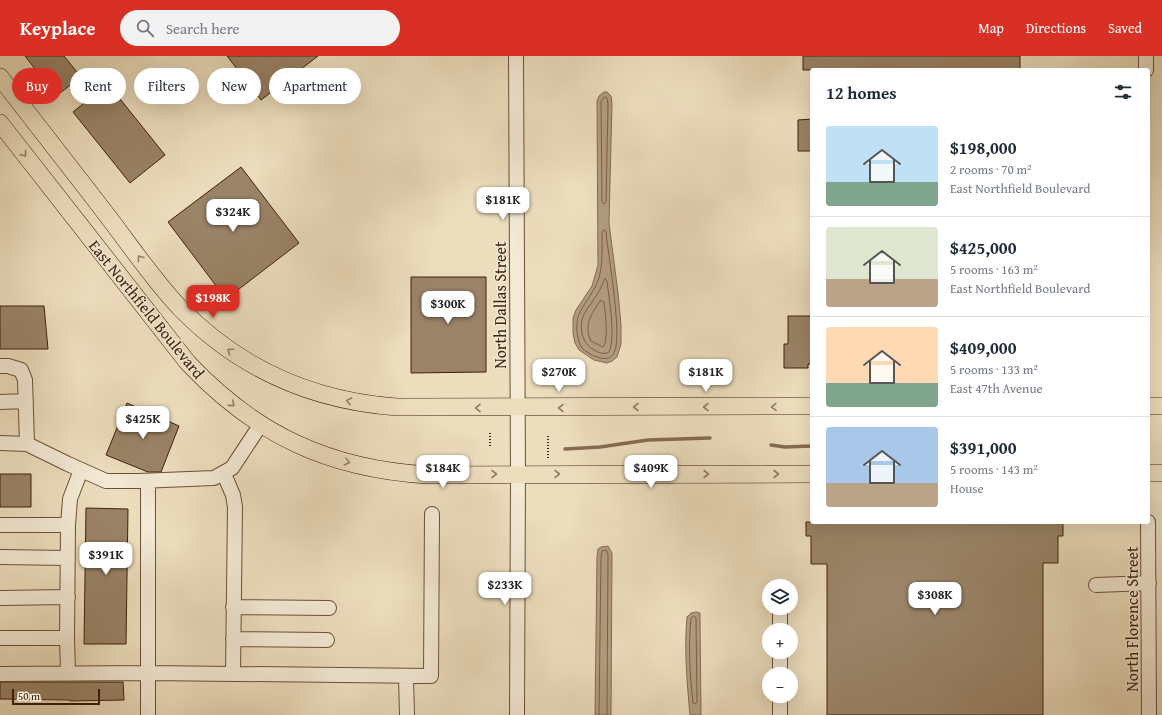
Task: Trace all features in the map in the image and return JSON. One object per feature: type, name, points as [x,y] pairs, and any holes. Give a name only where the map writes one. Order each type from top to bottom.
[{"type":"main road","name":"East Northfield Boulevard","points":[[1,80],[169,295],[201,328],[237,355],[265,372],[298,386],[330,397],[354,402],[397,407],[517,408],[810,406]]},
{"type":"main road","name":"East Northfield Boulevard","points":[[0,123],[188,363],[203,379],[237,409],[294,443],[336,460],[367,467],[428,475],[810,474]]},
{"type":"main road","points":[[1150,406],[1162,406]]},
{"type":"main road","points":[[1150,473],[1162,473]]},
{"type":"street","name":"North Dallas Street","points":[[516,56],[517,408]]},
{"type":"street","points":[[1146,56],[1146,68]]},
{"type":"street","points":[[0,366],[8,366],[21,370],[25,380],[27,444]]},
{"type":"street","points":[[0,402],[26,401]]},
{"type":"street","points":[[517,408],[517,715]]},
{"type":"street","points":[[0,444],[27,444],[106,481],[214,478],[224,474],[232,468],[261,424]]},
{"type":"street","points":[[68,673],[68,525],[70,499],[81,470]]},
{"type":"street","points":[[224,474],[233,495],[235,507],[233,673]]},
{"type":"street","points":[[148,481],[148,715]]},
{"type":"street","points":[[0,674],[233,673],[406,677],[431,676],[432,514]]},
{"type":"street","name":"North Florence Street","points":[[1148,524],[1149,715]]},
{"type":"street","points":[[0,525],[68,525]]},
{"type":"street","points":[[0,557],[68,558]]},
{"type":"street","points":[[1096,584],[1149,583]]},
{"type":"street","points":[[0,598],[68,597]]},
{"type":"street","points":[[234,608],[329,608]]},
{"type":"street","points":[[0,638],[67,638]]},
{"type":"street","points":[[233,640],[327,640]]},
{"type":"street","points":[[406,677],[406,715]]},
{"type":"street","points":[[780,703],[780,715]]},
{"type":"path","points":[[490,433],[490,448]]},
{"type":"path","points":[[548,436],[548,458]]},
{"type":"water","points":[[604,92],[607,92],[611,96],[612,103],[609,223],[621,325],[621,344],[617,357],[607,363],[594,360],[579,350],[575,343],[573,333],[573,318],[576,310],[592,286],[598,265],[597,101],[599,96]]},
{"type":"water","points":[[608,546],[612,553],[611,715],[595,715],[597,557],[598,549]]},
{"type":"water","points":[[691,613],[700,613],[701,715],[690,715],[686,666],[686,629],[687,617]]},
{"type":"building","points":[[25,56],[64,56],[74,68],[70,68],[70,85],[62,91],[62,68],[34,68]]},
{"type":"building","points":[[227,56],[318,56],[302,68],[269,68],[269,94],[261,100],[261,68],[236,68]]},
{"type":"building","points":[[803,56],[1020,56],[1020,68],[810,68],[810,70],[803,70]]},
{"type":"building","points":[[83,104],[124,104],[165,155],[130,183],[73,112]]},
{"type":"building","points":[[810,119],[810,151],[798,151],[798,120]]},
{"type":"building","points":[[241,167],[299,243],[226,299],[168,222]]},
{"type":"building","points":[[411,277],[486,277],[486,372],[411,373]]},
{"type":"building","points":[[0,306],[44,306],[48,349],[0,349]]},
{"type":"building","points":[[788,316],[810,316],[810,364],[808,364],[808,368],[784,368],[784,344],[788,344]]},
{"type":"building","points":[[127,403],[179,426],[161,472],[148,472],[106,455]]},
{"type":"building","points":[[0,474],[31,474],[31,507],[0,507]]},
{"type":"building","points":[[86,508],[128,509],[126,644],[84,644]]},
{"type":"building","points":[[806,522],[810,522],[810,524],[1063,524],[1063,536],[1058,536],[1058,563],[1043,563],[1043,715],[827,715],[827,564],[811,564],[811,536],[806,536]]},
{"type":"building","points":[[0,682],[123,682],[124,700],[70,701],[0,699]]},
{"type":"waterway","points":[[565,449],[600,447],[648,440],[710,438]]},
{"type":"waterway","points":[[771,445],[785,447],[810,446]]}]
